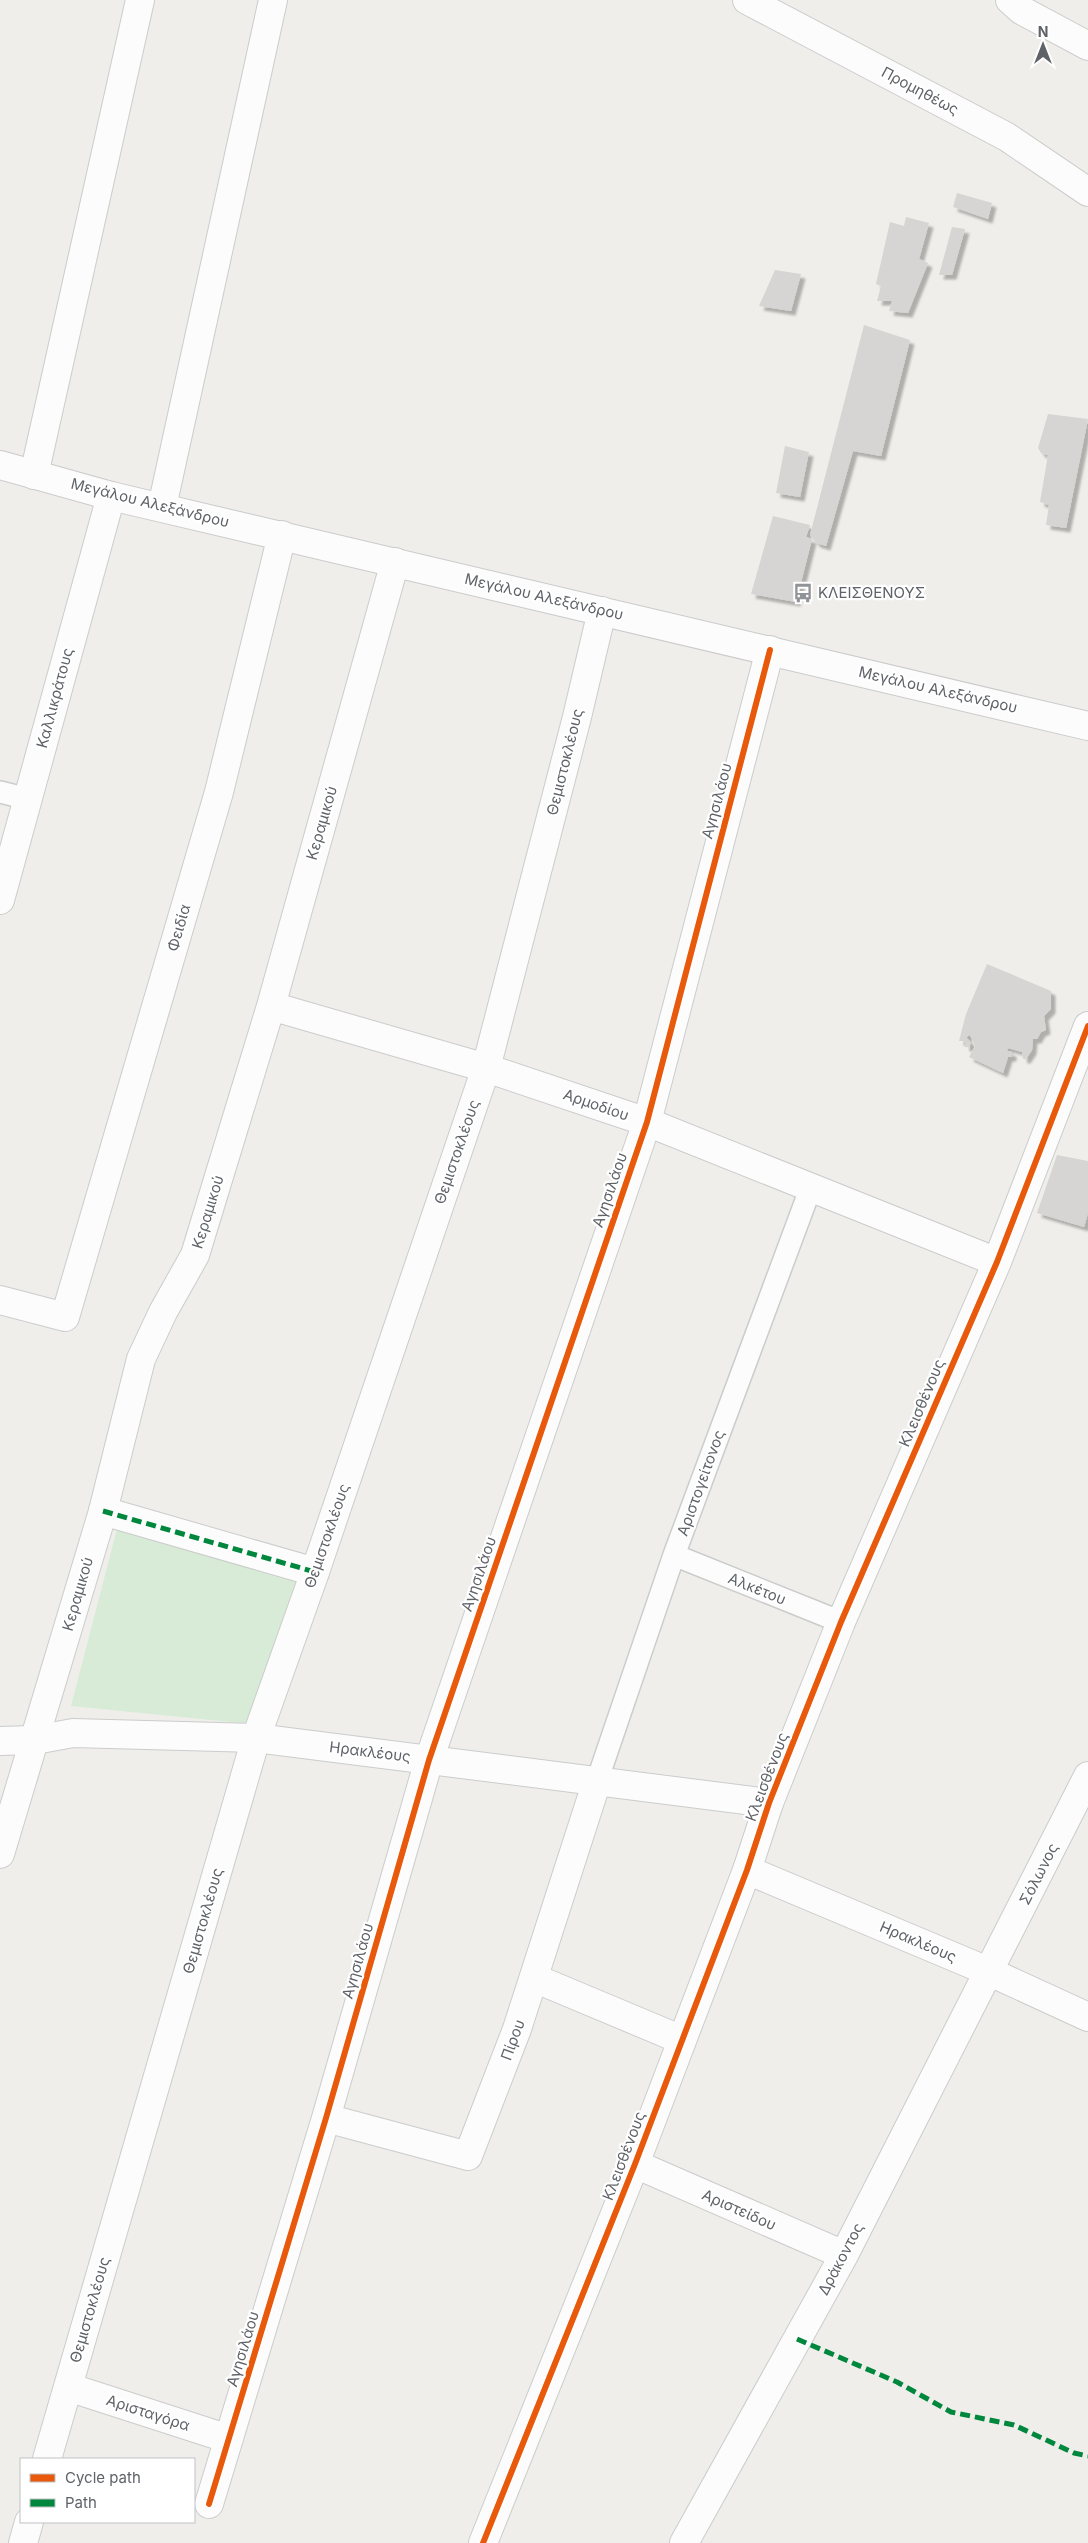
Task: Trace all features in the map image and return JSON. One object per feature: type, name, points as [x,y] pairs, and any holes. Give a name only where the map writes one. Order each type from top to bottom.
[{"type":"street","points":[[34,474],[140,0]]},
{"type":"street","points":[[162,507],[273,0]]},
{"type":"street","name":"Προμηθέως","points":[[747,0],[1006,138],[1088,192]]},
{"type":"street","points":[[1010,0],[1021,10],[1088,46]]},
{"type":"street","name":"Μεγάλου Αλεξάνδρου","points":[[0,465],[111,496],[1088,726]]},
{"type":"street","name":"Καλλικράτους","points":[[0,900],[111,496]]},
{"type":"street","name":"Φειδία","points":[[0,1300],[65,1317],[219,792],[282,535]]},
{"type":"street","name":"Κεραμικού","points":[[0,1854],[103,1511],[141,1359],[163,1312],[194,1255],[271,1006],[395,562]]},
{"type":"street","name":"Θεμιστοκλέους","points":[[47,2458],[256,1738],[315,1572],[486,1068],[575,727],[602,611]]},
{"type":"street","name":"Αγησιλάου","points":[[209,2504],[326,2118],[429,1760],[647,1122],[770,650]]},
{"type":"street","name":"Αρμοδίου","points":[[271,1006],[486,1068],[647,1122],[997,1262]]},
{"type":"street","name":"Κλεισθένους","points":[[483,2543],[634,2164],[747,1870],[769,1803],[841,1622],[997,1262],[1088,1026]]},
{"type":"street","points":[[103,1511],[315,1572]]},
{"type":"street","name":"Ηρακλέους","points":[[0,1741],[35,1740],[73,1733],[256,1738],[769,1803]]},
{"type":"street","name":"Σόλωνος","points":[[990,1972],[1088,1776]]},
{"type":"street","name":"Πίρου","points":[[326,2118],[468,2156],[517,2029],[598,1781]]},
{"type":"street","name":"Ηρακλέους","points":[[747,1870],[990,1972],[1088,2017]]},
{"type":"street","name":"Δράκοντος","points":[[684,2543],[844,2255],[990,1972]]},
{"type":"street","points":[[534,1978],[682,2040]]},
{"type":"street","name":"Αριστείδου","points":[[634,2164],[844,2255]]},
{"type":"street","name":"Αρισταγόρα","points":[[68,2387],[228,2439]]},
{"type":"street","points":[[23,2543],[29,2523]]},
{"type":"lane","points":[[0,792],[28,799]]},
{"type":"lane","name":"Αριστογείτονος","points":[[598,1781],[674,1555],[811,1187]]},
{"type":"lane","name":"Αλκέτου","points":[[674,1555],[841,1622]]},
{"type":"green space","points":[[117,1529],[302,1577],[251,1724],[71,1706]]},
{"type":"building","points":[[957,193],[992,203],[988,219],[953,207]]},
{"type":"building","points":[[906,217],[929,223],[919,259],[928,263],[908,313],[889,311],[892,301],[877,301],[881,286],[876,284],[890,222],[904,226]]},
{"type":"building","points":[[952,227],[965,229],[952,275],[939,275]]},
{"type":"building","points":[[775,270],[801,274],[791,311],[759,306]]},
{"type":"building","points":[[864,325],[910,340],[881,456],[853,451],[826,546],[816,543],[810,535]]},
{"type":"building","points":[[1048,414],[1088,419],[1066,528],[1046,525],[1049,505],[1040,502],[1048,455],[1041,453],[1038,448]]},
{"type":"building","points":[[785,446],[809,452],[800,497],[776,493]]},
{"type":"building","points":[[773,516],[810,525],[806,537],[812,539],[796,602],[751,594]]},
{"type":"building","points":[[987,964],[1051,991],[1051,1009],[1044,1016],[1046,1030],[1041,1032],[1037,1039],[1033,1039],[1032,1050],[1026,1059],[1023,1059],[1022,1052],[1008,1048],[1007,1051],[1012,1052],[1012,1057],[1008,1057],[1003,1073],[969,1057],[975,1046],[970,1035],[966,1037],[971,1043],[969,1047],[965,1047],[965,1041],[959,1041],[966,1014]]},
{"type":"building","points":[[1057,1155],[1088,1161],[1088,1213],[1084,1227],[1037,1213]]},
{"type":"marked path","points":[[103,1511],[315,1572]]},
{"type":"marked path","points":[[797,2339],[897,2382],[951,2412],[1014,2425],[1074,2453],[1088,2456]]},
{"type":"cycle path","points":[[209,2504],[326,2118],[429,1760],[647,1122],[770,650]]},
{"type":"cycle path","points":[[483,2543],[635,2164],[747,1870],[769,1803],[841,1622],[997,1262],[1088,1026]]},
{"type":"place","name":"ΚΛΕΙΣΘΕΝΟΥΣ","points":[[803,593]]}]
